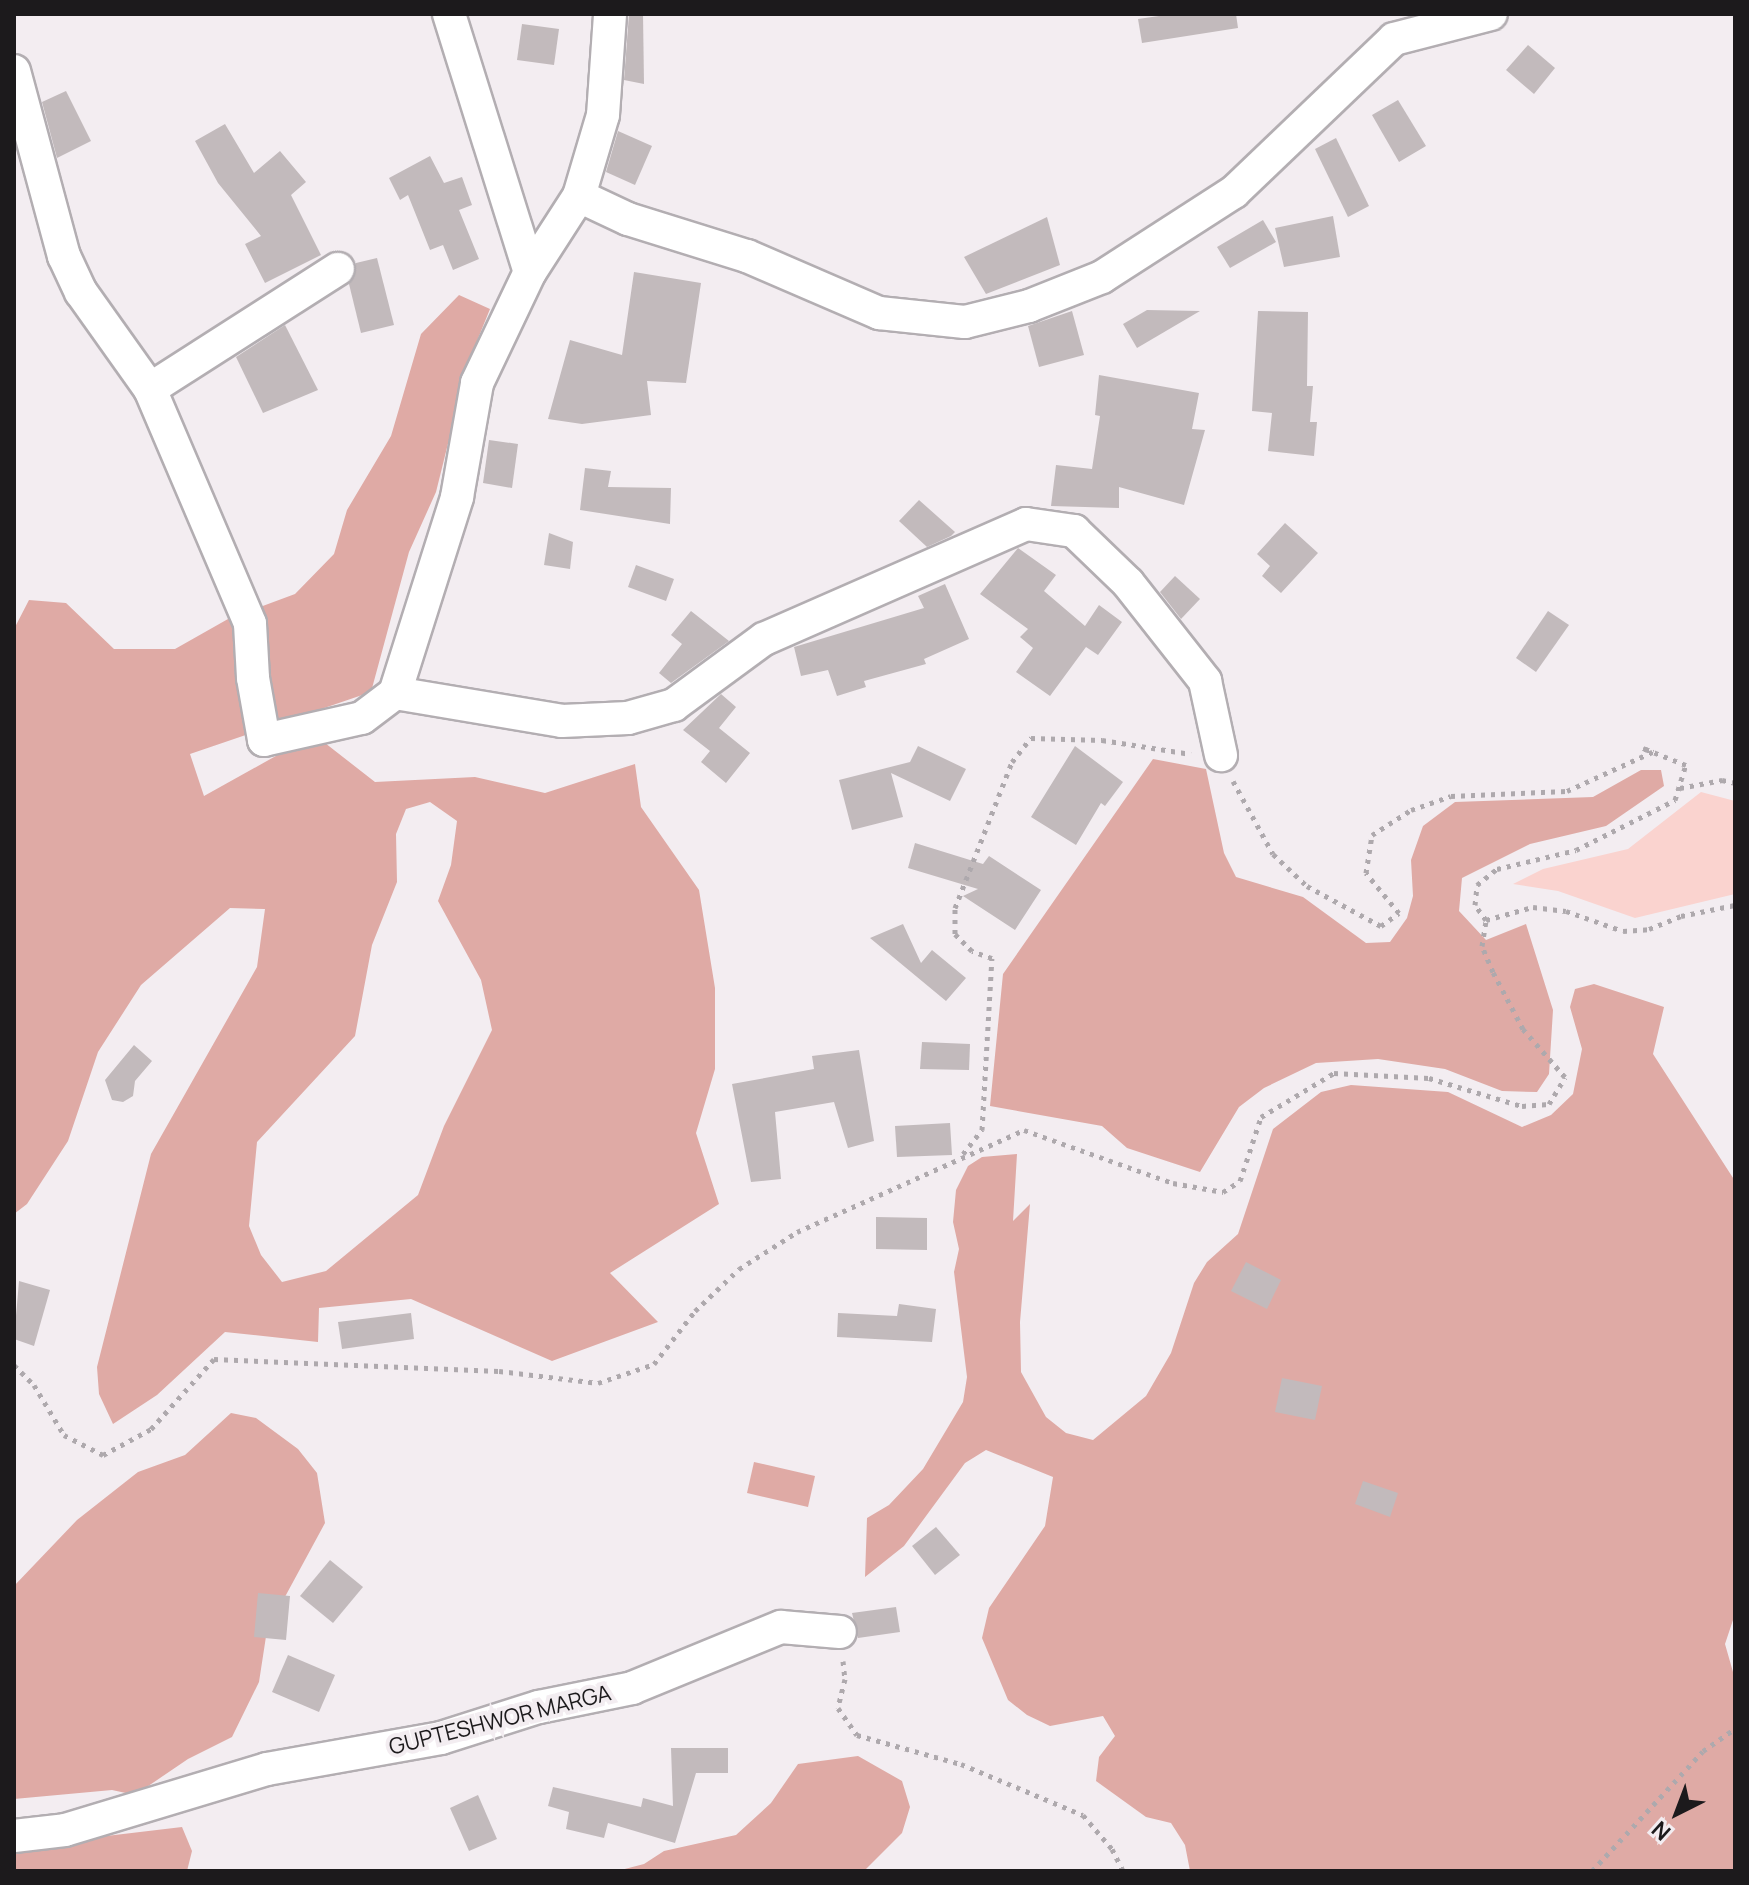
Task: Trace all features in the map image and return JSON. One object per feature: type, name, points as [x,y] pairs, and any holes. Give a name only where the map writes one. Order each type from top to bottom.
[{"type":"street","points":[[449,14],[530,272]]},
{"type":"street","points":[[14,71],[64,256],[81,292],[150,389],[250,624],[253,678],[264,740],[362,718],[395,693],[457,497],[477,383],[530,272],[579,196],[603,115],[610,14]]},
{"type":"street","points":[[579,196],[628,219],[747,256],[879,313],[965,322],[1029,306],[1102,277],[1234,192],[1394,39],[1491,14]]},
{"type":"street","points":[[150,389],[338,269]]},
{"type":"street","points":[[395,693],[562,721],[628,718],[674,705],[764,639],[1026,524],[1074,531],[1128,583],[1205,681],[1221,755]]},
{"type":"street","name":"GUPTESHWOR MARGA","points":[[14,1836],[65,1830],[267,1769],[441,1738],[539,1707],[632,1688],[781,1627],[840,1632]]},
{"type":"path","points":[[14,1365],[34,1385],[64,1435],[103,1455],[151,1429],[214,1359],[499,1371],[598,1383],[654,1364],[695,1311],[739,1269],[797,1232],[1024,1130],[1173,1183],[1223,1192],[1240,1181],[1261,1117],[1334,1073],[1429,1078],[1522,1106],[1549,1104],[1565,1077],[1523,1029],[1493,972],[1482,946],[1486,920],[1475,905],[1477,885],[1497,869],[1576,850],[1675,800],[1686,765],[1653,752],[1567,791],[1451,796],[1398,818],[1372,835],[1366,873],[1399,913],[1381,926],[1307,886],[1273,854],[1221,755],[1102,740],[1031,738],[1012,762],[955,908],[955,934],[972,951],[992,958],[982,1130],[961,1157]]},
{"type":"path","points":[[1680,788],[1722,780],[1735,783]]},
{"type":"path","points":[[1486,920],[1533,907],[1566,911],[1623,931],[1649,929],[1681,916],[1735,905]]},
{"type":"path","points":[[840,1632],[845,1679],[838,1708],[857,1735],[961,1764],[1083,1815],[1112,1849],[1123,1871]]},
{"type":"path","points":[[1592,1871],[1703,1751],[1735,1729]]},
{"type":"shaded area","points":[[459,295],[490,309],[468,363],[436,492],[409,552],[371,692],[190,754],[204,796],[301,742],[325,743],[375,782],[475,777],[545,793],[635,764],[641,807],[699,890],[715,988],[715,1069],[696,1133],[719,1204],[610,1273],[658,1322],[552,1361],[411,1299],[319,1308],[318,1342],[225,1332],[157,1395],[113,1424],[99,1394],[97,1367],[151,1154],[257,967],[265,909],[230,908],[141,985],[98,1052],[68,1141],[27,1204],[14,1214],[14,629],[29,600],[66,603],[114,649],[175,649],[228,619],[295,594],[334,554],[347,510],[391,436],[421,334]],"holes":[[[430,802],[457,821],[451,865],[438,901],[481,980],[492,1030],[444,1126],[418,1195],[326,1271],[282,1282],[261,1255],[249,1226],[257,1142],[355,1036],[372,945],[397,882],[396,834],[406,809]]]},
{"type":"shaded area","points":[[1153,759],[1206,769],[1224,853],[1236,877],[1303,897],[1366,943],[1390,942],[1407,918],[1413,896],[1411,860],[1423,826],[1455,802],[1593,797],[1641,770],[1661,770],[1664,786],[1606,826],[1530,844],[1462,878],[1459,911],[1486,940],[1526,924],[1553,1010],[1549,1074],[1537,1092],[1502,1091],[1445,1069],[1378,1059],[1316,1063],[1264,1088],[1239,1107],[1200,1172],[1127,1148],[1102,1126],[990,1106],[1003,974]]},
{"type":"shaded area","points":[[1701,792],[1735,801],[1735,894],[1635,918],[1558,891],[1513,884],[1543,869],[1628,849]]},
{"type":"shaded area","points":[[1594,984],[1664,1007],[1653,1054],[1735,1181],[1735,1614],[1725,1644],[1735,1679],[1735,1871],[1190,1871],[1185,1845],[1171,1823],[1146,1817],[1096,1781],[1099,1757],[1115,1736],[1103,1716],[1050,1726],[1027,1715],[1008,1700],[982,1638],[989,1608],[1045,1526],[1053,1477],[986,1450],[965,1463],[904,1546],[865,1577],[867,1518],[889,1505],[923,1469],[963,1402],[967,1377],[954,1272],[959,1249],[953,1222],[956,1190],[968,1166],[982,1157],[1017,1154],[1013,1221],[1030,1204],[1020,1322],[1021,1372],[1046,1417],[1066,1433],[1093,1440],[1146,1396],[1171,1353],[1194,1283],[1207,1262],[1238,1234],[1273,1129],[1321,1092],[1351,1085],[1448,1092],[1522,1127],[1551,1115],[1573,1094],[1582,1049],[1570,1007],[1575,989]]},
{"type":"shaded area","points":[[231,1413],[256,1418],[298,1449],[317,1473],[325,1523],[267,1630],[259,1682],[232,1737],[188,1759],[135,1795],[112,1790],[14,1799],[14,1586],[77,1520],[138,1472],[185,1455]]},
{"type":"shaded area","points":[[754,1462],[815,1476],[808,1507],[747,1493]]},
{"type":"shaded area","points":[[858,1756],[902,1781],[910,1807],[902,1833],[865,1870],[617,1871],[644,1864],[664,1851],[736,1835],[771,1803],[798,1764]]},
{"type":"shaded area","points":[[182,1827],[192,1851],[187,1871],[14,1871],[14,1847]]},
{"type":"building","points":[[629,14],[643,14],[644,84],[624,80]]},
{"type":"building","points":[[1173,14],[1236,14],[1238,28],[1142,43],[1138,19]]},
{"type":"building","points":[[522,24],[559,29],[554,65],[517,60]]},
{"type":"building","points":[[1528,45],[1555,68],[1534,94],[1506,70]]},
{"type":"building","points":[[66,91],[91,141],[57,158],[42,102]]},
{"type":"building","points":[[1398,100],[1426,146],[1399,162],[1372,115]]},
{"type":"building","points":[[225,124],[254,173],[280,151],[306,182],[291,195],[321,255],[265,283],[245,244],[261,236],[218,183],[195,141]]},
{"type":"building","points":[[618,131],[652,146],[635,185],[606,172]]},
{"type":"building","points":[[1336,138],[1369,206],[1348,217],[1315,149]]},
{"type":"building","points":[[430,156],[444,183],[462,177],[472,205],[459,210],[479,259],[453,270],[443,245],[430,250],[408,195],[400,200],[389,178]]},
{"type":"building","points":[[1333,216],[1340,257],[1284,267],[1275,228]]},
{"type":"building","points":[[1047,217],[1060,265],[986,294],[964,257]]},
{"type":"building","points":[[1263,220],[1276,242],[1230,268],[1217,247]]},
{"type":"building","points":[[377,258],[394,325],[361,333],[349,284],[356,263]]},
{"type":"building","points":[[634,272],[701,283],[686,383],[647,381],[651,415],[582,424],[548,419],[570,340],[622,355]]},
{"type":"building","points":[[1147,310],[1200,311],[1137,348],[1123,324]]},
{"type":"building","points":[[1072,311],[1084,355],[1039,367],[1028,326]]},
{"type":"building","points":[[1258,311],[1308,312],[1307,386],[1313,386],[1310,422],[1317,422],[1314,456],[1268,451],[1272,413],[1252,411]]},
{"type":"building","points":[[285,325],[318,390],[263,413],[236,357]]},
{"type":"building","points":[[1099,375],[1199,393],[1192,429],[1205,430],[1184,505],[1119,487],[1119,508],[1051,506],[1056,465],[1092,469],[1100,416],[1095,415]]},
{"type":"building","points":[[489,440],[518,444],[512,488],[483,483]]},
{"type":"building","points":[[585,468],[611,471],[608,487],[671,488],[670,524],[580,510]]},
{"type":"building","points":[[919,500],[955,532],[951,536],[927,547],[899,521]]},
{"type":"building","points":[[1285,523],[1318,553],[1281,593],[1262,576],[1270,566],[1257,554]]},
{"type":"building","points":[[549,533],[573,542],[570,569],[544,565]]},
{"type":"building","points":[[1018,548],[1056,575],[1044,591],[1085,626],[1099,605],[1122,622],[1098,655],[1086,647],[1050,696],[1016,672],[1033,648],[1020,637],[1028,629],[980,594]]},
{"type":"building","points":[[636,565],[674,579],[666,601],[628,587]]},
{"type":"building","points":[[1175,576],[1200,599],[1181,619],[1160,592]]},
{"type":"building","points":[[945,584],[969,639],[924,659],[926,664],[864,681],[866,687],[837,696],[828,670],[801,676],[794,647],[924,608],[918,596]]},
{"type":"building","points":[[691,611],[729,641],[671,683],[659,673],[682,644],[671,635]]},
{"type":"building","points":[[1548,611],[1569,625],[1536,672],[1516,658]]},
{"type":"building","points":[[721,694],[736,707],[719,728],[750,753],[726,783],[701,762],[710,751],[683,730]]},
{"type":"building","points":[[918,746],[966,769],[950,801],[891,773],[903,817],[852,830],[839,780],[910,762]]},
{"type":"building","points":[[1075,746],[1123,782],[1105,806],[1101,803],[1076,845],[1031,817]]},
{"type":"building","points":[[915,843],[983,864],[989,856],[1041,890],[1015,930],[963,896],[978,889],[908,868]]},
{"type":"building","points":[[903,924],[921,963],[932,950],[966,978],[946,1001],[870,938]]},
{"type":"building","points":[[922,1042],[970,1044],[969,1070],[920,1069]]},
{"type":"building","points":[[134,1045],[152,1061],[135,1081],[133,1096],[123,1102],[112,1100],[105,1080]]},
{"type":"building","points":[[859,1050],[874,1141],[848,1148],[834,1102],[775,1112],[781,1179],[751,1182],[732,1084],[814,1069],[812,1056]]},
{"type":"building","points":[[950,1123],[952,1155],[897,1157],[895,1126]]},
{"type":"building","points":[[876,1217],[927,1218],[927,1250],[876,1249]]},
{"type":"building","points":[[1246,1262],[1281,1280],[1267,1309],[1231,1291]]},
{"type":"building","points":[[19,1281],[50,1290],[34,1346],[14,1339]]},
{"type":"building","points":[[899,1304],[936,1309],[932,1342],[837,1337],[838,1313],[897,1316]]},
{"type":"building","points":[[411,1313],[414,1339],[342,1349],[338,1322]]},
{"type":"building","points":[[1282,1378],[1322,1386],[1315,1420],[1275,1412]]},
{"type":"building","points":[[1363,1481],[1398,1493],[1390,1517],[1355,1504]]},
{"type":"building","points":[[936,1527],[960,1555],[935,1575],[912,1546]]},
{"type":"building","points":[[330,1560],[363,1587],[333,1623],[300,1596]]},
{"type":"building","points":[[258,1593],[290,1596],[286,1640],[254,1637]]},
{"type":"building","points":[[896,1607],[900,1632],[858,1638],[852,1613]]},
{"type":"building","points":[[288,1655],[335,1675],[319,1712],[272,1692]]},
{"type":"building","points":[[671,1748],[728,1748],[728,1773],[696,1773],[675,1843],[608,1823],[604,1838],[566,1829],[569,1812],[548,1806],[553,1787],[641,1807],[643,1798],[673,1806]]},
{"type":"building","points":[[478,1795],[497,1839],[469,1851],[450,1808]]}]
